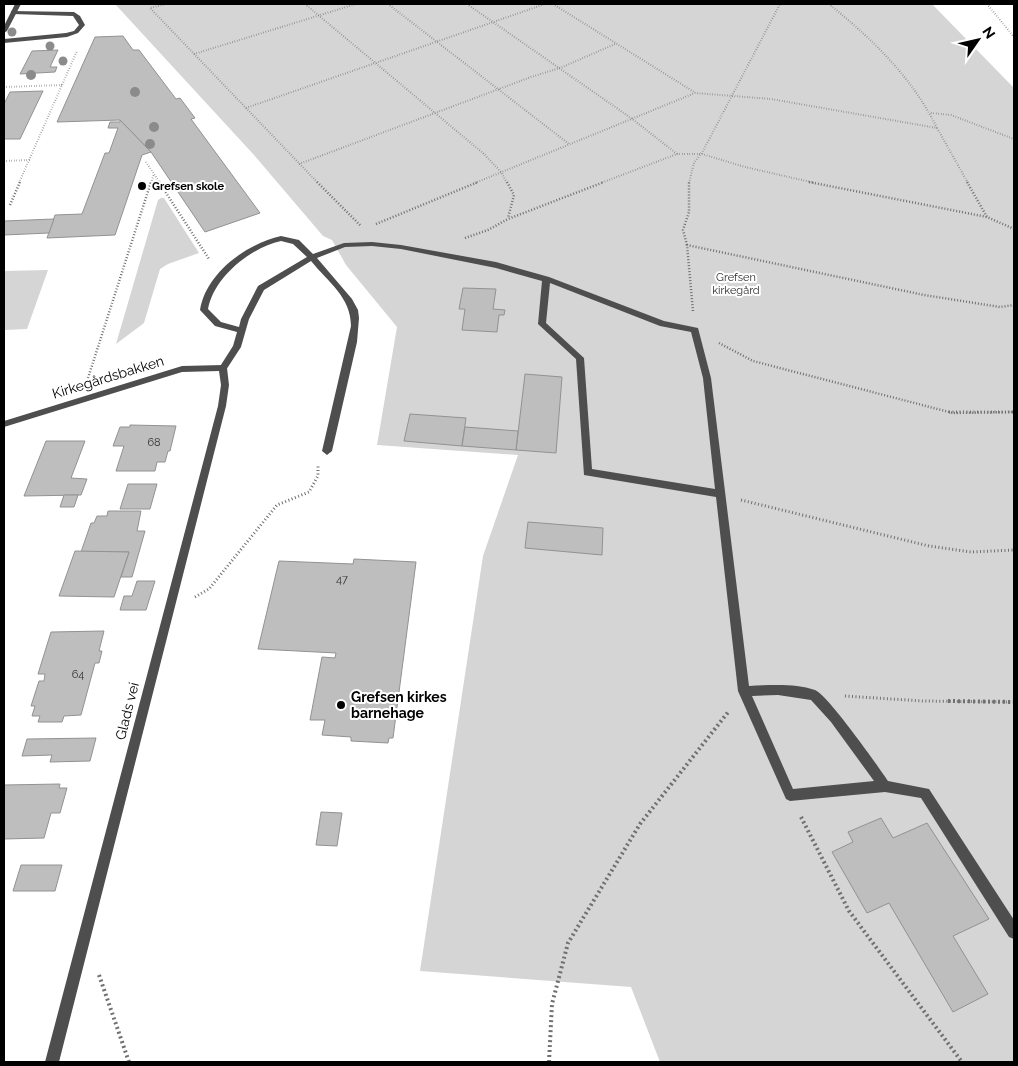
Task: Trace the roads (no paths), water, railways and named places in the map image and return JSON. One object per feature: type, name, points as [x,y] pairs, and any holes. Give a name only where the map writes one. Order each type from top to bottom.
[{"type":"street","points":[[4,31],[18,4]]},
{"type":"street","points":[[4,41],[67,36],[76,32],[82,25],[74,14],[13,12]]},
{"type":"street","points":[[242,331],[218,324],[204,310],[208,294],[218,277],[244,255],[267,242],[281,238],[292,240],[303,246],[310,258],[334,282],[354,309],[354,334],[327,451]]},
{"type":"street","points":[[223,368],[237,346],[245,319],[261,288],[310,258],[344,245],[361,244],[401,247],[496,265],[546,279],[663,324],[695,330],[707,378],[744,691],[790,795],[885,786],[925,793],[1014,932]]},
{"type":"street","points":[[546,279],[542,324],[580,358],[587,472],[721,494]]},
{"type":"street","name":"Kirkegårdsbakken","points":[[4,424],[182,369],[223,368]]},
{"type":"street","name":"Glads vei","points":[[52,1062],[222,406],[223,368]]},
{"type":"street","points":[[744,691],[778,690],[814,695],[835,718],[885,786]]},
{"type":"place","name":"Grefsen skole","points":[[142,186]]},
{"type":"place","name":"Grefsen kirkes barnehage","points":[[341,705]]},
{"type":"park label","name":"Grefsen kirkegård","points":[[736,283]]}]
